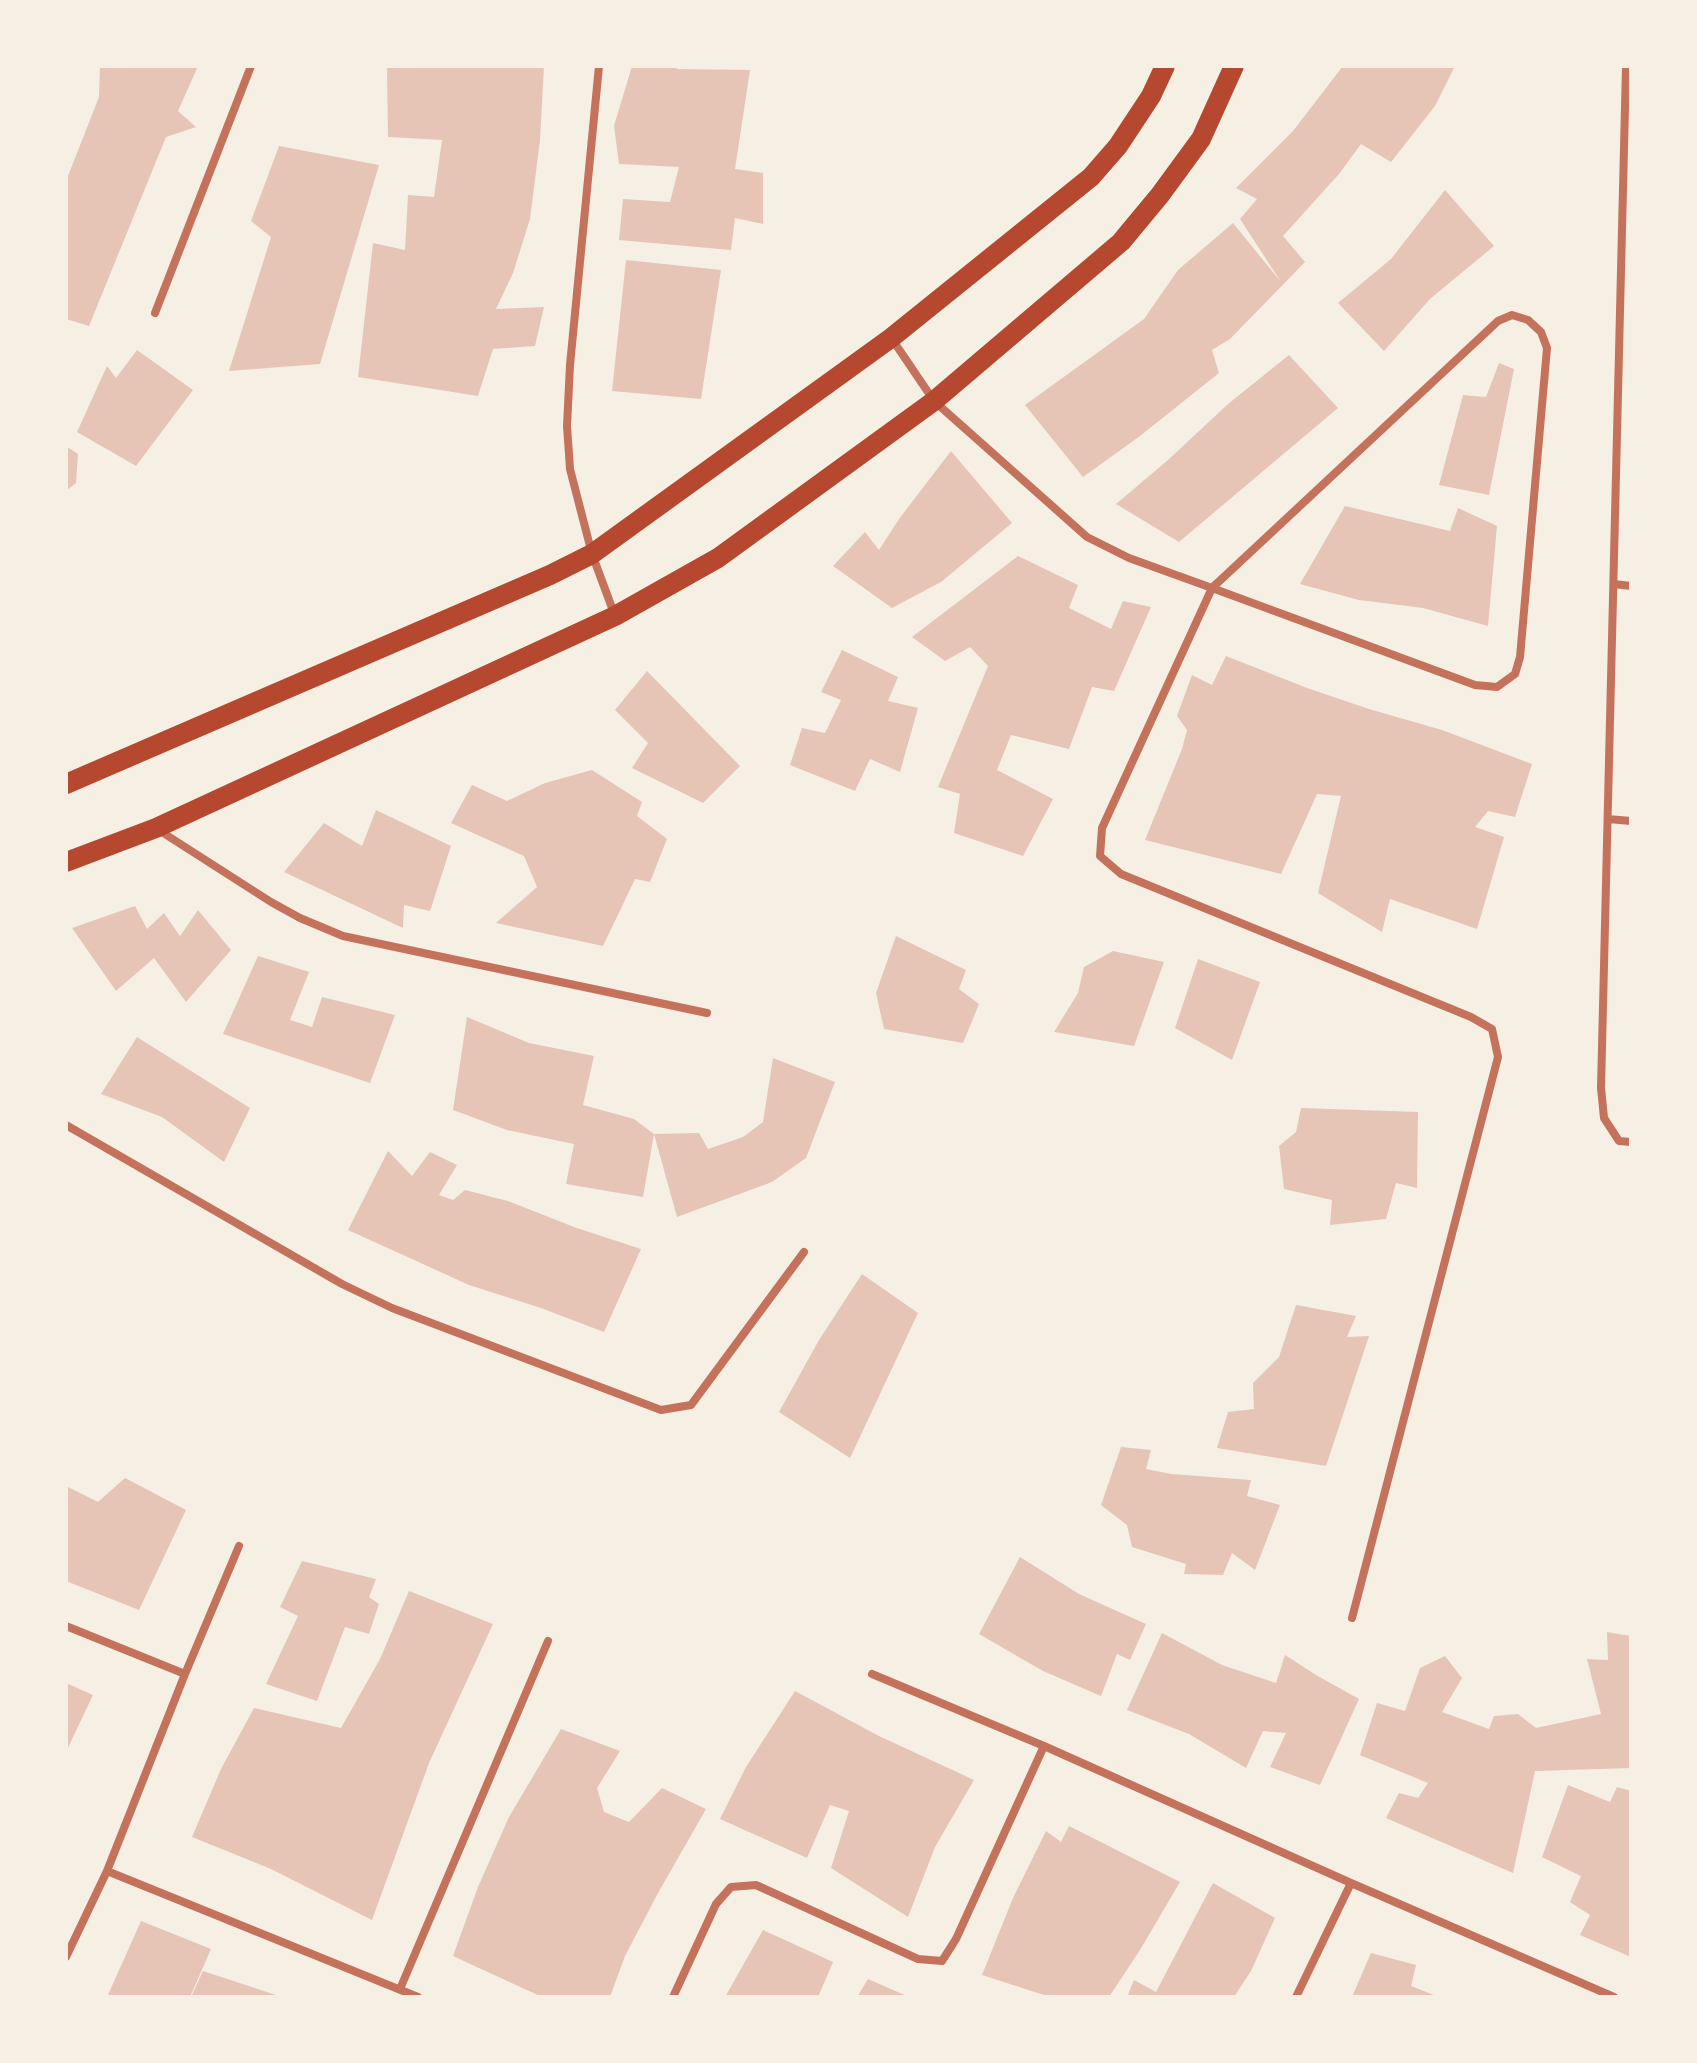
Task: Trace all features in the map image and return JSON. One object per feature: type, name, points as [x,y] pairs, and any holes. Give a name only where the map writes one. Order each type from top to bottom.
[{"type":"main road","points":[[66,784],[521,588],[592,554],[891,338],[1091,177],[1127,133],[1151,96],[1165,66]]},
{"type":"main road","points":[[66,862],[156,828],[615,616],[718,558],[934,401],[1121,242],[1201,139],[1234,66]]},
{"type":"street","points":[[155,313],[251,66]]},
{"type":"street","points":[[599,66],[570,365],[567,426],[570,469],[592,554],[615,616]]},
{"type":"street","points":[[1626,66],[1626,285],[1614,584],[1601,1088],[1604,1118],[1619,1141],[1631,1142]]},
{"type":"street","points":[[891,338],[934,401],[1087,537],[1129,558],[1212,588],[1475,685],[1497,687],[1515,674],[1520,657],[1547,348],[1541,332],[1528,320],[1512,315],[1498,321],[1212,588],[1102,828],[1100,856],[1121,874],[1471,1017],[1492,1029],[1498,1057],[1352,1618]]},
{"type":"street","points":[[1614,584],[1631,586]]},
{"type":"street","points":[[1608,819],[1631,821]]},
{"type":"street","points":[[156,828],[271,902],[343,936],[707,1013]]},
{"type":"street","points":[[66,1125],[342,1284],[392,1308],[661,1410],[691,1405],[804,1252]]},
{"type":"street","points":[[66,1957],[107,1871],[239,1546]]},
{"type":"street","points":[[66,1626],[185,1674]]},
{"type":"street","points":[[400,1989],[548,1641]]},
{"type":"street","points":[[872,1674],[1044,1746],[1614,1997]]},
{"type":"street","points":[[673,1997],[716,1904],[731,1887],[756,1885],[918,1959],[942,1961],[956,1939],[1044,1746]]},
{"type":"street","points":[[107,1871],[418,1997]]},
{"type":"street","points":[[1296,1997],[1351,1883]]},
{"type":"building","points":[[100,66],[198,66],[178,111],[196,127],[166,137],[89,326],[66,319],[66,181],[99,97]]},
{"type":"building","points":[[387,66],[544,66],[540,140],[530,219],[513,273],[496,309],[544,307],[535,346],[493,349],[478,396],[358,377],[373,243],[405,250],[408,195],[434,197],[442,140],[388,137]]},
{"type":"building","points":[[632,66],[750,70],[735,169],[763,173],[763,224],[735,218],[731,250],[619,240],[623,199],[670,202],[679,167],[619,164],[614,126]]},
{"type":"building","points":[[1343,66],[1455,66],[1435,106],[1391,162],[1361,144],[1339,174],[1283,236],[1305,262],[1230,339],[1212,350],[1219,373],[1083,477],[1025,405],[1144,319],[1178,270],[1233,223],[1281,282],[1240,219],[1257,199],[1236,188],[1293,131]]},
{"type":"building","points":[[279,146],[379,165],[320,364],[229,371],[271,237],[251,221]]},
{"type":"building","points":[[1445,190],[1494,246],[1430,299],[1384,351],[1338,303],[1391,259]]},
{"type":"building","points":[[626,260],[721,270],[701,399],[612,391]]},
{"type":"building","points":[[137,350],[193,390],[136,466],[77,432],[107,366],[116,378]]},
{"type":"building","points":[[1289,355],[1338,408],[1179,542],[1116,504],[1228,404]]},
{"type":"building","points":[[1499,363],[1514,369],[1489,495],[1439,485],[1463,395],[1486,397]]},
{"type":"building","points":[[66,446],[78,454],[76,483],[66,491]]},
{"type":"building","points":[[951,451],[1012,523],[941,582],[892,608],[833,566],[865,532],[879,550]]},
{"type":"building","points":[[1345,506],[1450,531],[1458,508],[1497,526],[1488,626],[1423,608],[1359,600],[1300,584]]},
{"type":"building","points":[[1018,556],[1078,585],[1069,608],[1111,629],[1123,601],[1151,607],[1114,691],[1092,687],[1069,749],[1011,735],[997,770],[1053,799],[1023,856],[954,833],[960,794],[938,787],[988,666],[970,647],[945,661],[912,637]]},
{"type":"building","points":[[842,650],[898,677],[888,701],[918,708],[900,772],[870,759],[855,791],[790,765],[802,728],[825,733],[841,700],[821,692]]},
{"type":"building","points":[[1226,656],[1307,688],[1442,730],[1532,764],[1515,817],[1488,811],[1475,827],[1504,837],[1477,929],[1390,899],[1382,932],[1318,893],[1341,796],[1317,794],[1281,874],[1145,840],[1182,749],[1187,730],[1177,716],[1192,675],[1212,685]]},
{"type":"building","points":[[647,671],[740,766],[703,803],[632,768],[648,743],[615,710]]},
{"type":"building","points":[[592,770],[642,802],[637,816],[667,839],[650,882],[635,879],[603,946],[496,923],[537,887],[524,856],[451,823],[472,785],[507,801],[545,783]]},
{"type":"building","points":[[376,810],[451,846],[430,911],[404,905],[403,928],[284,872],[324,823],[362,846]]},
{"type":"building","points":[[135,906],[147,929],[164,913],[180,936],[198,910],[231,950],[186,1002],[154,958],[116,991],[72,928]]},
{"type":"building","points":[[896,936],[966,970],[959,989],[979,1004],[963,1043],[884,1029],[876,993]]},
{"type":"building","points":[[1113,951],[1164,962],[1134,1046],[1054,1032],[1078,993],[1084,967]]},
{"type":"building","points":[[258,956],[309,972],[290,1020],[312,1027],[322,997],[395,1015],[370,1083],[223,1034]]},
{"type":"building","points":[[1198,959],[1260,982],[1232,1060],[1175,1028]]},
{"type":"building","points":[[467,1017],[529,1043],[594,1056],[583,1105],[634,1119],[654,1134],[643,1197],[566,1184],[574,1144],[507,1130],[453,1110]]},
{"type":"building","points":[[137,1037],[250,1108],[224,1162],[162,1117],[101,1094]]},
{"type":"building","points":[[773,1058],[835,1082],[806,1158],[772,1182],[677,1217],[654,1134],[699,1133],[708,1149],[743,1137],[763,1122]]},
{"type":"building","points":[[1301,1108],[1418,1112],[1417,1188],[1396,1183],[1386,1219],[1330,1225],[1332,1200],[1284,1189],[1279,1146],[1296,1132]]},
{"type":"building","points":[[388,1151],[412,1176],[430,1152],[457,1165],[439,1195],[453,1200],[465,1190],[508,1201],[641,1249],[604,1332],[469,1285],[348,1230]]},
{"type":"building","points":[[862,1274],[918,1313],[850,1458],[779,1412],[819,1340]]},
{"type":"building","points":[[1296,1305],[1356,1316],[1347,1337],[1369,1336],[1326,1466],[1217,1448],[1228,1412],[1254,1409],[1253,1383],[1279,1357]]},
{"type":"building","points":[[1121,1447],[1151,1450],[1146,1469],[1251,1480],[1247,1496],[1280,1505],[1255,1570],[1232,1553],[1223,1575],[1184,1574],[1186,1564],[1132,1547],[1127,1525],[1101,1505]]},
{"type":"building","points":[[125,1478],[186,1510],[139,1610],[66,1581],[66,1486],[98,1502]]},
{"type":"building","points":[[1020,1557],[1079,1594],[1146,1624],[1130,1660],[1117,1654],[1101,1696],[1043,1671],[979,1634]]},
{"type":"building","points":[[302,1561],[376,1579],[369,1597],[379,1604],[369,1634],[345,1627],[317,1701],[266,1684],[298,1616],[280,1607]]},
{"type":"building","points":[[409,1591],[493,1624],[429,1763],[372,1920],[271,1869],[192,1837],[221,1769],[254,1708],[341,1728],[380,1659]]},
{"type":"building","points":[[1607,1632],[1631,1636],[1631,1768],[1535,1771],[1513,1873],[1386,1818],[1399,1793],[1418,1798],[1428,1783],[1360,1755],[1377,1703],[1405,1711],[1420,1668],[1445,1656],[1462,1678],[1442,1712],[1489,1729],[1494,1716],[1518,1714],[1536,1728],[1601,1714],[1587,1659],[1608,1660]]},
{"type":"building","points":[[1162,1633],[1222,1665],[1276,1683],[1285,1655],[1359,1699],[1320,1785],[1270,1767],[1286,1733],[1263,1731],[1246,1768],[1189,1734],[1127,1710]]},
{"type":"building","points":[[66,1683],[93,1695],[66,1752]]},
{"type":"building","points":[[795,1691],[879,1736],[974,1780],[935,1847],[908,1917],[831,1868],[849,1811],[830,1805],[807,1858],[720,1819],[746,1767]]},
{"type":"building","points":[[561,1729],[620,1751],[597,1788],[604,1812],[629,1822],[662,1788],[706,1809],[625,1956],[610,1997],[542,1997],[453,1956],[478,1887],[509,1817]]},
{"type":"building","points":[[1568,1785],[1610,1802],[1617,1787],[1631,1791],[1631,1957],[1580,1935],[1590,1915],[1570,1902],[1581,1876],[1542,1857]]},
{"type":"building","points":[[1069,1826],[1180,1882],[1109,1997],[1050,1997],[982,1975],[1013,1898],[1046,1831],[1061,1842]]},
{"type":"building","points":[[1213,1883],[1275,1918],[1251,1971],[1234,1997],[1127,1997],[1134,1980],[1156,1992]]},
{"type":"building","points":[[141,1921],[211,1949],[190,1997],[107,1997]]},
{"type":"building","points":[[763,1930],[833,1962],[818,1997],[725,1997]]},
{"type":"building","points":[[1371,1953],[1416,1965],[1411,1986],[1439,1997],[1352,1997]]},
{"type":"building","points":[[203,1971],[279,1996],[279,1997],[191,1997]]},
{"type":"building","points":[[868,1979],[909,1997],[857,1997]]}]
